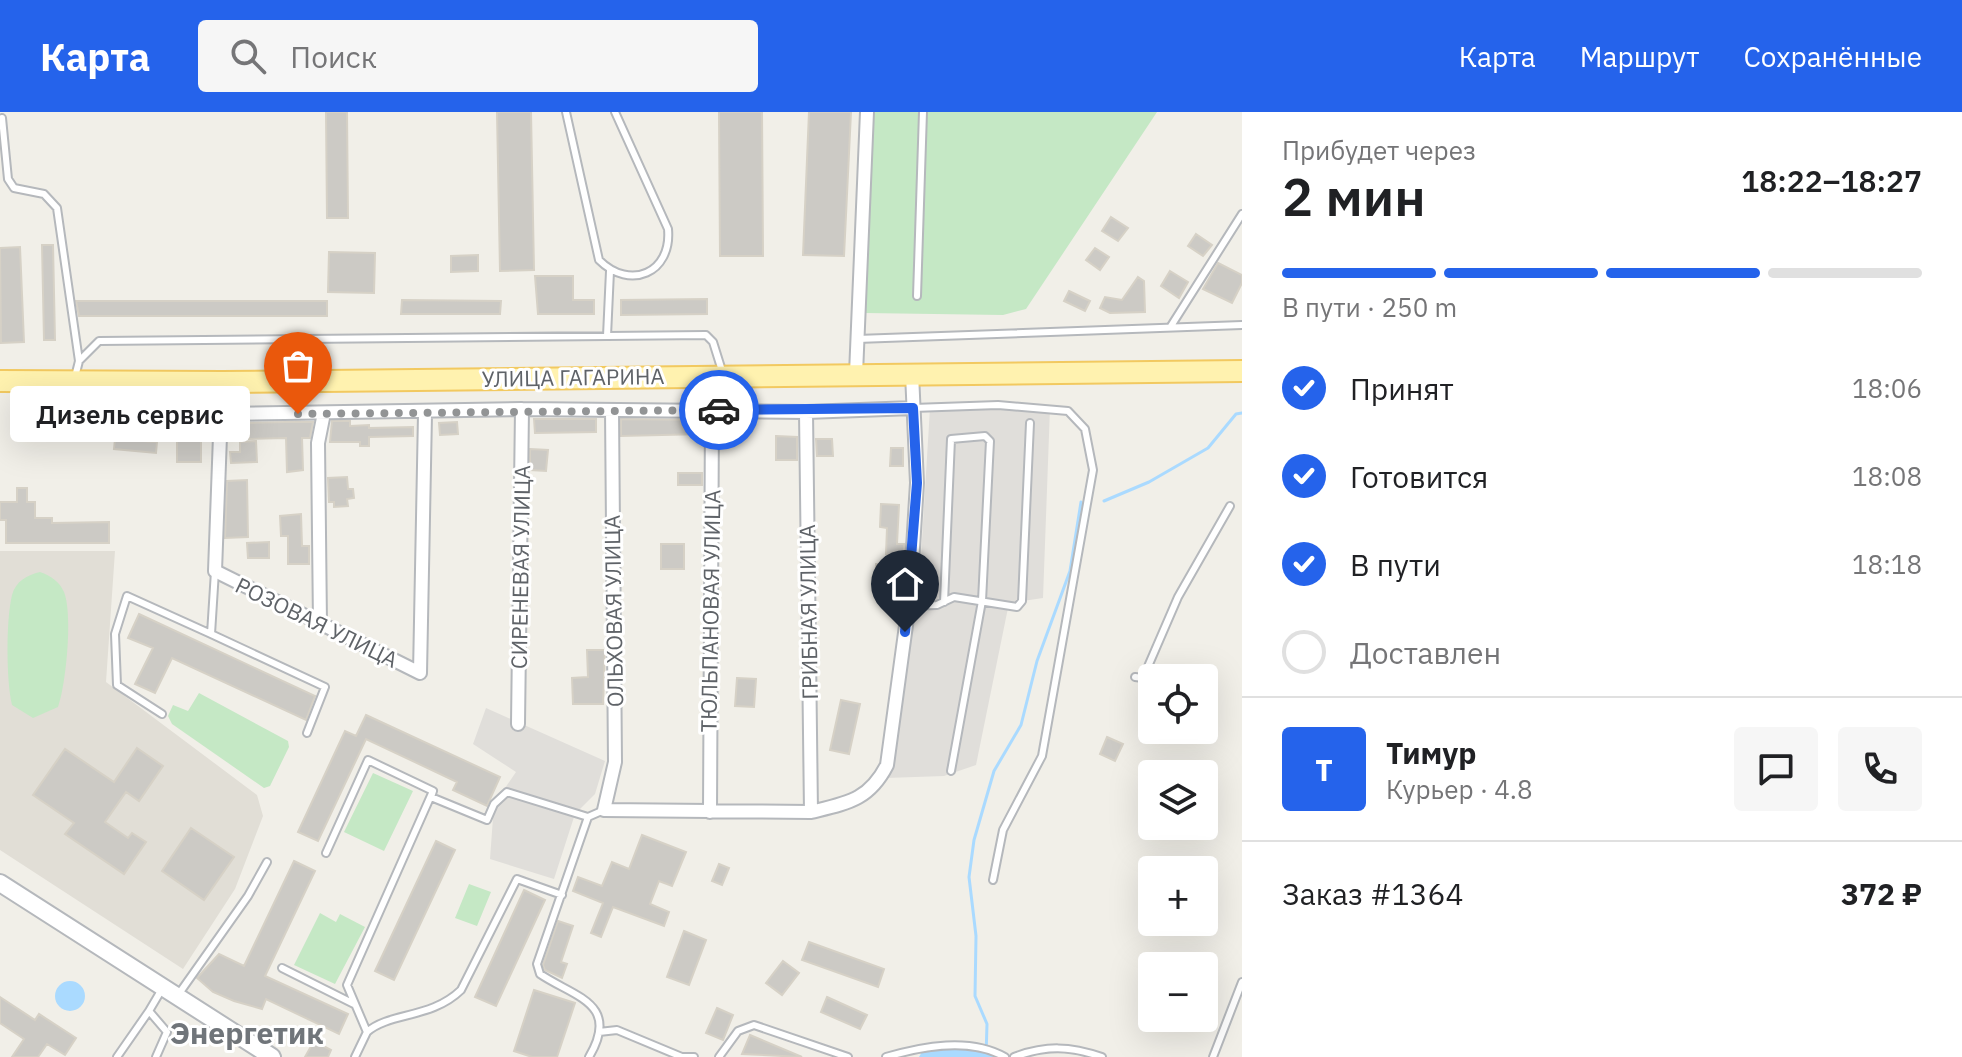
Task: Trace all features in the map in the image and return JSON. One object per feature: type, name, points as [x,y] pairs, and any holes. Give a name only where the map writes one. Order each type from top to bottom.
[{"type":"main road","name":"УЛИЦА ГАГАРИНА","points":[[0,381],[76,371],[222,382],[723,374],[1242,371]]},
{"type":"street","points":[[856,374],[867,112]]},
{"type":"street","points":[[604,810],[811,812],[843,804],[876,787],[887,765],[908,606],[917,483],[912,374]]},
{"type":"street","points":[[215,571],[222,382]]},
{"type":"street","points":[[222,414],[425,414],[522,409],[806,412],[913,408]]},
{"type":"street","name":"СИРЕНЕВАЯ УЛИЦА","points":[[518,724],[522,409]]},
{"type":"street","name":"ОЛЬХОВАЯ УЛИЦА","points":[[604,810],[615,762],[612,410]]},
{"type":"street","name":"ТЮЛЬПАНОВАЯ УЛИЦА","points":[[710,812],[712,410]]},
{"type":"street","name":"ГРИБНАЯ УЛИЦА","points":[[806,412],[811,812]]},
{"type":"street","points":[[320,624],[318,443],[324,413]]},
{"type":"street","name":"РОЗОВАЯ УЛИЦА","points":[[215,571],[420,673],[425,414]]},
{"type":"street","points":[[0,883],[272,1057]]},
{"type":"lane","points":[[566,112],[594,248],[610,271],[623,276],[640,276],[660,264],[669,242],[668,229],[615,112]]},
{"type":"lane","points":[[917,296],[923,112]]},
{"type":"lane","points":[[2,118],[8,179],[14,188],[44,194],[57,208],[76,371]]},
{"type":"lane","points":[[1171,326],[1242,214]]},
{"type":"lane","points":[[607,336],[610,271]]},
{"type":"lane","points":[[857,339],[1242,325]]},
{"type":"lane","points":[[76,371],[99,341],[706,335],[713,342],[723,374]]},
{"type":"lane","points":[[913,408],[998,405],[1068,411],[1085,429],[1093,470],[1042,756],[1003,830],[993,880]]},
{"type":"lane","points":[[908,606],[944,602],[954,597],[1017,607],[1022,601],[1030,423]]},
{"type":"lane","points":[[944,602],[951,439],[985,436],[990,441],[982,601],[951,771]]},
{"type":"lane","points":[[1135,677],[1143,678],[1178,597],[1230,506]]},
{"type":"lane","points":[[211,634],[215,571]]},
{"type":"lane","points":[[162,714],[117,685],[115,634],[127,596],[325,687],[307,733]]},
{"type":"lane","points":[[326,853],[368,760],[433,791]]},
{"type":"lane","points":[[433,791],[431,797],[487,820],[494,804],[507,792],[588,817],[604,810]]},
{"type":"lane","points":[[367,1032],[347,985],[433,791]]},
{"type":"lane","points":[[588,817],[537,964],[540,974],[589,1000],[599,1032],[589,1057]]},
{"type":"lane","points":[[117,1057],[149,1011],[169,993],[248,896],[267,862]]},
{"type":"lane","points":[[355,1057],[367,1032],[376,1024],[394,1022],[449,1002],[461,990],[517,879],[562,895]]},
{"type":"lane","points":[[282,968],[355,1004]]},
{"type":"lane","points":[[1213,1057],[1242,982]]},
{"type":"lane","points":[[149,1011],[167,1032],[156,1057]]},
{"type":"lane","points":[[719,1057],[738,1031],[754,1025],[848,1057]]},
{"type":"lane","points":[[599,1032],[617,1030],[682,1057],[694,1057]]},
{"type":"lane","points":[[886,1057],[927,1047],[980,1048],[993,1050],[1005,1057]]},
{"type":"lane","points":[[1014,1057],[1037,1048],[1058,1047],[1102,1057]]},
{"type":"shaded area","points":[[930,408],[1050,408],[1043,598],[1009,603],[976,765],[944,776],[886,778],[919,589]]},
{"type":"shaded area","points":[[0,551],[115,551],[106,682],[257,795],[263,816],[235,889],[183,969],[0,850]]},
{"type":"shaded area","points":[[486,708],[605,761],[595,794],[575,814],[554,879],[490,859],[494,804],[516,772],[473,744]]},
{"type":"green space","points":[[874,112],[1157,112],[1026,309],[1003,315],[865,313]]},
{"type":"green space","points":[[40,572],[54,579],[64,592],[68,616],[67,650],[58,707],[33,718],[12,705],[8,634],[10,606],[16,586],[23,579]]},
{"type":"green space","points":[[199,693],[288,741],[289,747],[270,786],[264,788],[172,724],[168,716],[173,705],[188,711]]},
{"type":"green space","points":[[373,773],[413,791],[384,851],[344,832]]},
{"type":"green space","points":[[469,884],[491,892],[477,926],[455,918]]},
{"type":"green space","points":[[320,913],[336,922],[340,914],[365,927],[335,984],[294,965]]},
{"type":"water","points":[[70,981],[81,985],[85,996],[81,1007],[70,1011],[59,1007],[55,996],[59,985]]},
{"type":"water","points":[[962,1048],[1013,1057],[919,1057],[923,1050]]},
{"type":"building","points":[[326,112],[347,112],[348,218],[327,218]]},
{"type":"building","points":[[497,112],[531,112],[534,270],[500,271]]},
{"type":"building","points":[[719,112],[762,112],[763,256],[720,256]]},
{"type":"building","points":[[809,112],[851,112],[844,256],[803,255]]},
{"type":"building","points":[[1111,217],[1128,228],[1118,241],[1102,231]]},
{"type":"building","points":[[1196,234],[1212,245],[1203,256],[1188,246]]},
{"type":"building","points":[[42,245],[53,245],[55,340],[44,340]]},
{"type":"building","points":[[20,247],[24,342],[1,343],[0,248]]},
{"type":"building","points":[[1095,248],[1109,257],[1100,270],[1086,260]]},
{"type":"building","points":[[329,252],[375,253],[374,293],[328,292]]},
{"type":"building","points":[[478,255],[478,271],[451,272],[451,256]]},
{"type":"building","points":[[1218,263],[1242,275],[1242,283],[1232,303],[1203,289]]},
{"type":"building","points":[[1170,271],[1188,282],[1179,298],[1161,286]]},
{"type":"building","points":[[535,276],[573,276],[573,300],[594,300],[594,314],[538,314]]},
{"type":"building","points":[[1138,277],[1144,281],[1145,312],[1110,313],[1100,308],[1105,297],[1122,300]]},
{"type":"building","points":[[1069,291],[1090,301],[1085,311],[1064,301]]},
{"type":"building","points":[[707,299],[707,314],[621,315],[621,300]]},
{"type":"building","points":[[402,300],[501,301],[500,314],[401,314]]},
{"type":"building","points":[[76,301],[327,301],[327,316],[79,316]]},
{"type":"building","points":[[177,409],[201,409],[201,462],[177,462]]},
{"type":"building","points":[[534,419],[596,419],[596,432],[535,433]]},
{"type":"building","points":[[621,419],[703,420],[703,434],[621,436]]},
{"type":"building","points":[[332,421],[350,421],[350,426],[369,425],[369,428],[413,427],[413,436],[369,437],[369,446],[360,446],[360,442],[330,442]]},
{"type":"building","points":[[313,422],[310,438],[302,438],[303,470],[287,472],[286,438],[249,439],[249,423]]},
{"type":"building","points":[[457,422],[458,434],[440,435],[439,423]]},
{"type":"building","points":[[776,436],[797,437],[797,460],[776,460]]},
{"type":"building","points":[[115,439],[157,442],[156,453],[114,449]]},
{"type":"building","points":[[816,439],[832,439],[833,456],[817,456]]},
{"type":"building","points":[[256,441],[257,462],[231,463],[230,452],[240,452],[240,442]]},
{"type":"building","points":[[891,448],[903,448],[903,466],[890,466]]},
{"type":"building","points":[[530,449],[548,450],[546,471],[530,470]]},
{"type":"building","points":[[678,473],[702,473],[702,485],[678,485]]},
{"type":"building","points":[[347,477],[348,489],[353,489],[354,498],[347,499],[348,506],[334,507],[334,502],[329,502],[328,478]]},
{"type":"building","points":[[247,480],[248,537],[225,538],[227,481]]},
{"type":"building","points":[[17,488],[27,488],[27,502],[35,502],[35,518],[52,518],[52,523],[109,522],[109,543],[6,543],[6,520],[0,520],[0,502],[17,502]]},
{"type":"building","points":[[881,504],[899,505],[897,544],[904,544],[904,555],[886,554],[887,528],[880,527]]},
{"type":"building","points":[[301,514],[302,546],[309,546],[309,564],[288,564],[288,536],[281,536],[280,516]]},
{"type":"building","points":[[269,542],[269,558],[248,558],[247,543]]},
{"type":"building","points":[[661,544],[684,544],[684,569],[661,569]]},
{"type":"building","points":[[876,564],[893,565],[891,587],[875,586]]},
{"type":"building","points":[[139,614],[315,696],[306,720],[172,658],[155,693],[135,684],[153,648],[128,638]]},
{"type":"building","points":[[587,650],[605,650],[603,704],[573,704],[572,678],[588,677]]},
{"type":"building","points":[[737,678],[756,679],[754,707],[735,706]]},
{"type":"building","points":[[841,700],[860,704],[849,754],[830,750]]},
{"type":"building","points":[[366,715],[500,777],[487,806],[453,790],[457,782],[366,739],[318,841],[298,832],[345,731],[356,736]]},
{"type":"building","points":[[1107,737],[1123,744],[1115,761],[1100,754]]},
{"type":"building","points":[[137,748],[163,766],[139,801],[126,792],[105,822],[128,838],[132,833],[146,842],[124,874],[65,834],[74,823],[33,795],[65,749],[114,782]]},
{"type":"building","points":[[191,828],[234,857],[204,900],[162,871]]},
{"type":"building","points":[[642,835],[686,852],[672,886],[659,881],[650,904],[669,912],[664,926],[613,907],[601,937],[591,933],[603,903],[573,891],[578,877],[602,886],[612,862],[629,869]]},
{"type":"building","points":[[436,841],[455,850],[394,980],[375,971]]},
{"type":"building","points":[[294,861],[315,871],[265,976],[348,1014],[339,1034],[266,999],[262,1009],[234,1001],[213,992],[197,978],[219,954],[244,966]]},
{"type":"building","points":[[719,864],[729,868],[722,885],[712,881]]},
{"type":"building","points":[[524,890],[545,900],[496,1006],[475,997]]},
{"type":"building","points":[[558,921],[573,926],[561,962],[567,964],[562,978],[545,970],[543,965]]},
{"type":"building","points":[[684,931],[706,940],[689,985],[667,977]]},
{"type":"building","points":[[809,942],[884,969],[878,987],[802,960]]},
{"type":"building","points":[[783,961],[799,973],[782,995],[766,983]]},
{"type":"building","points":[[534,990],[575,1003],[557,1057],[532,1057],[514,1051]]},
{"type":"building","points":[[0,997],[35,1020],[39,1014],[76,1038],[65,1055],[47,1044],[38,1057],[12,1057],[24,1039],[0,1023]]},
{"type":"building","points":[[827,997],[867,1015],[860,1029],[821,1012]]},
{"type":"building","points":[[717,1008],[733,1015],[723,1040],[706,1033]]},
{"type":"building","points":[[750,1035],[802,1057],[742,1054]]},
{"type":"building","points":[[314,1041],[331,1050],[328,1057],[305,1057]]},
{"type":"waterway","points":[[1104,501],[1149,482],[1208,448],[1236,414],[1242,413]]},
{"type":"waterway","points":[[986,1057],[987,1024],[975,996],[976,936],[969,877],[974,840],[994,771],[1021,725],[1037,661],[1070,571],[1081,502]]},
{"type":"way so far","points":[[298,414],[425,414],[522,409],[719,410]]},
{"type":"place","name":"Дизель сервис","points":[[298,414]]},
{"type":"district","name":"Энергетик","points":[[247,1032]]},
{"type":"route","points":[[719,410],[806,412],[903,411],[913,408],[917,483],[905,632]]}]
